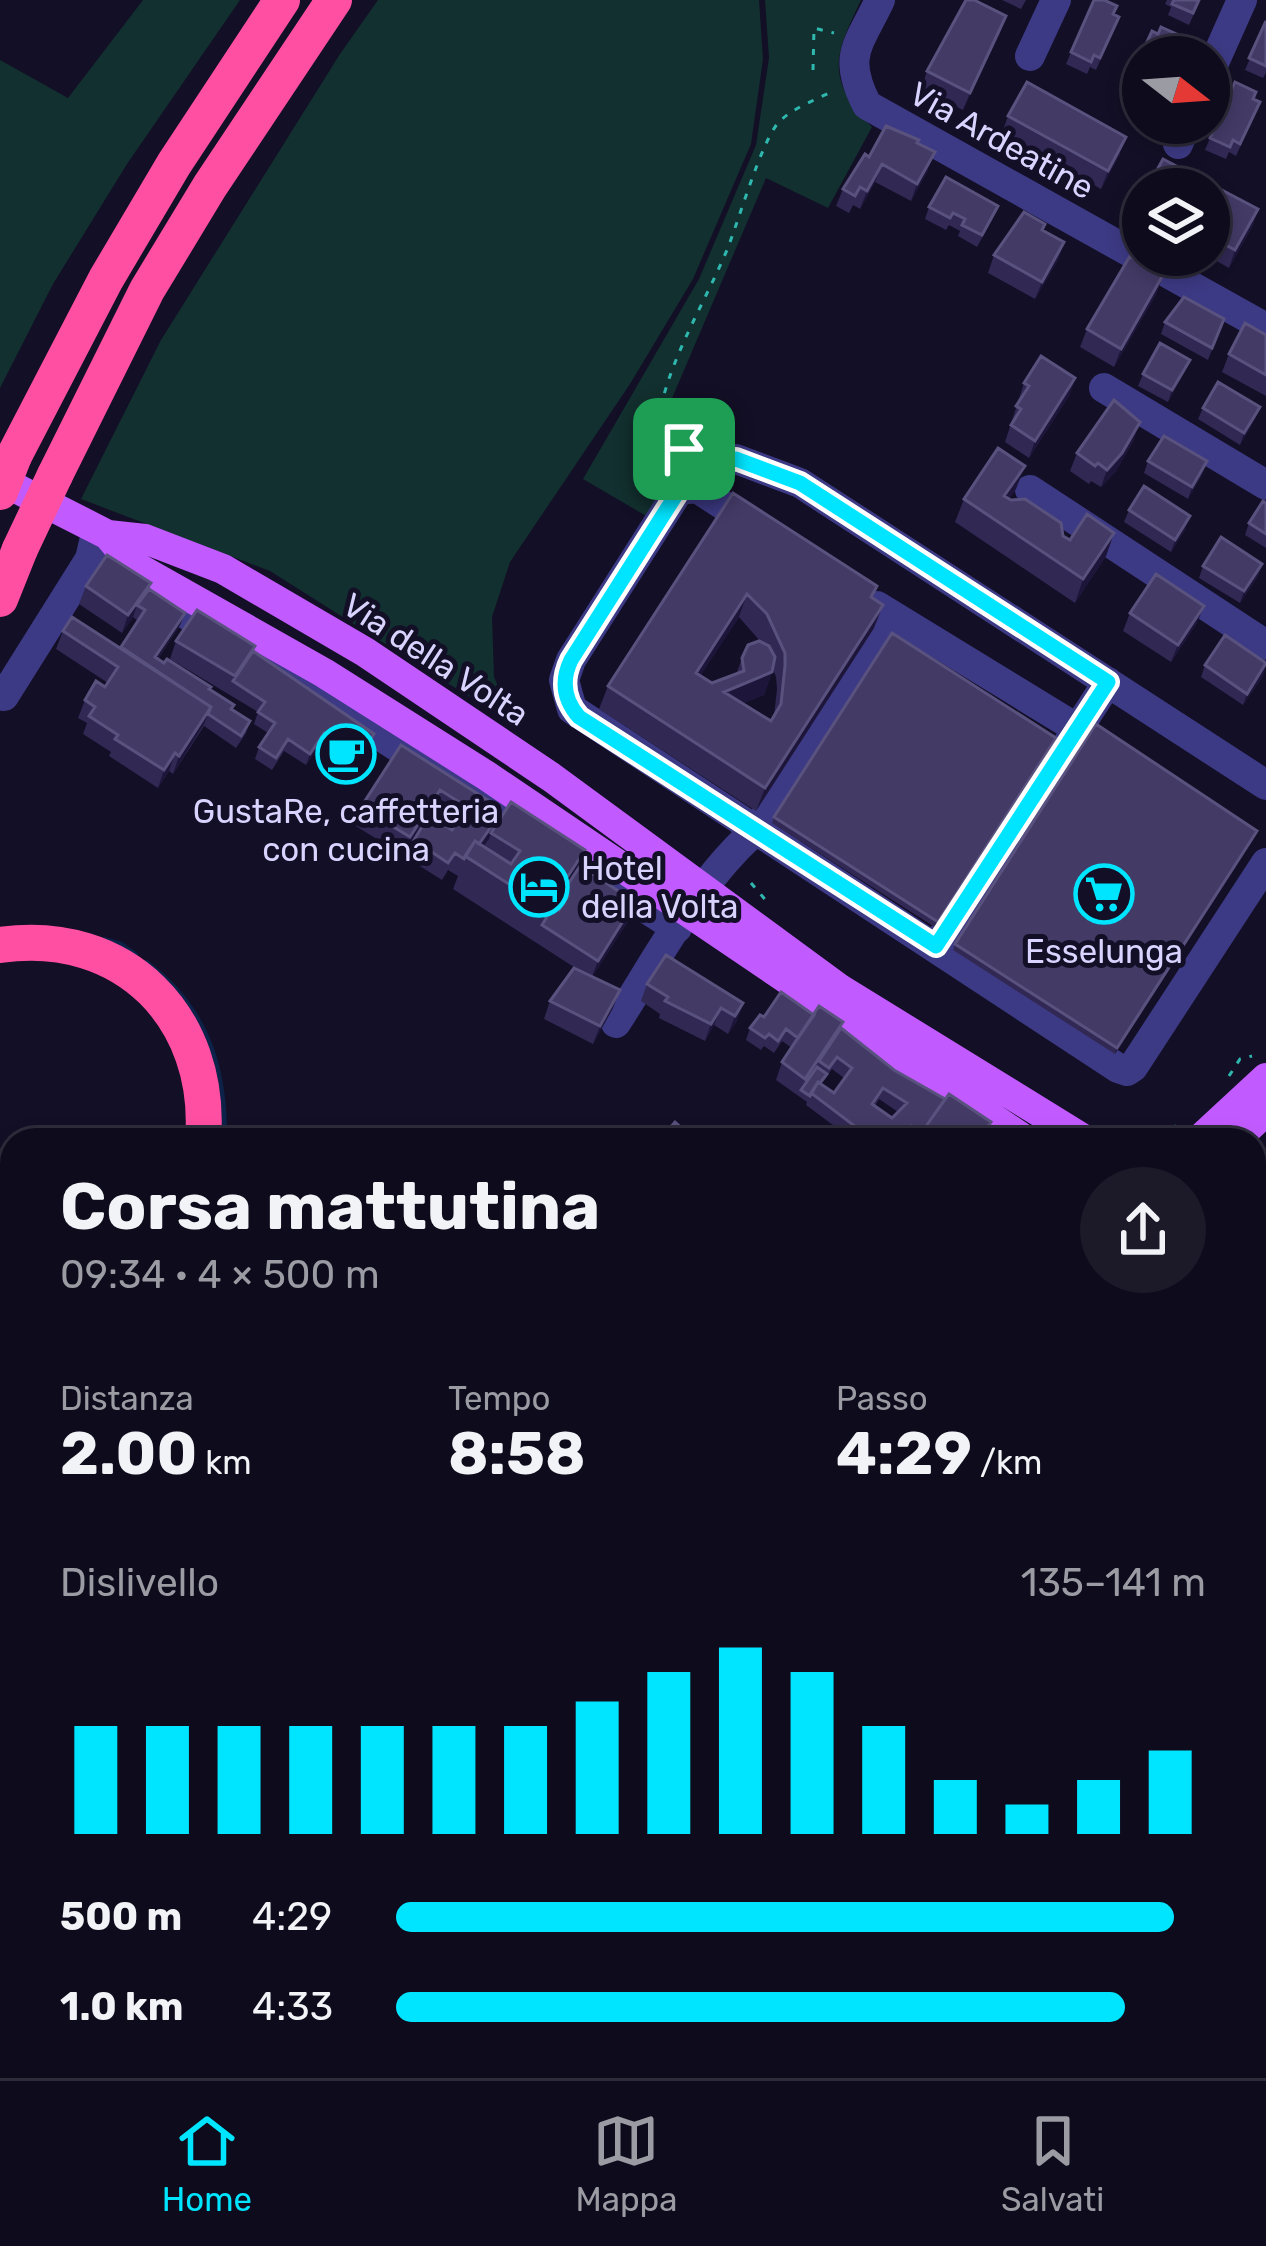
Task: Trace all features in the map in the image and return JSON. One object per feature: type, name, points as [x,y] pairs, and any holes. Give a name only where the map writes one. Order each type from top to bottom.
[{"type":"highway","points":[[0,492],[5,457],[40,350],[157,157],[268,0]]},
{"type":"highway","points":[[5,457],[174,164],[282,0]]},
{"type":"highway","points":[[0,599],[55,475],[147,290],[334,0]]},
{"type":"highway","points":[[0,945],[71,946],[102,956],[154,992],[175,1016],[192,1048],[202,1084],[203,1128]]},
{"type":"main road","name":"Via della Volta","points":[[5,457],[98,542],[146,539],[223,569],[365,652],[550,777],[689,908],[1008,1128]]},
{"type":"main road","name":"Via della Volta","points":[[689,908],[840,989],[1066,1128]]},
{"type":"main road","points":[[1195,1128],[1266,1078]]},
{"type":"street","name":"Via Ardeatine","points":[[880,0],[854,52],[853,78],[867,105],[1266,328]]},
{"type":"street","points":[[1030,56],[1056,0]]},
{"type":"street","points":[[1226,36],[1242,0]]},
{"type":"street","points":[[1105,388],[1266,485]]},
{"type":"street","points":[[690,474],[736,459],[800,483],[1092,708]]},
{"type":"street","points":[[690,474],[776,539]]},
{"type":"street","name":"Via della Volta","points":[[690,474],[571,660],[565,690],[579,717],[1127,1071],[1266,863]]},
{"type":"street","points":[[1030,490],[1266,645]]},
{"type":"street","points":[[4,696],[98,542]]},
{"type":"street","name":"Via della Volta","points":[[98,542],[214,629],[689,908]]},
{"type":"street","points":[[854,591],[894,617],[1266,785]]},
{"type":"street","points":[[616,1023],[689,908],[730,853],[757,829],[894,617]]},
{"type":"street","points":[[936,946],[1092,708]]},
{"type":"path","points":[[812,70],[814,28],[836,34]]},
{"type":"path","points":[[690,474],[655,447],[657,415],[670,370],[727,250],[778,122],[835,90]]},
{"type":"green space","points":[[143,0],[240,0],[127,164],[53,284],[0,388],[0,60],[68,98]]},
{"type":"green space","points":[[378,0],[759,0],[763,59],[751,144],[693,279],[630,384],[510,562],[492,617],[494,677],[517,727],[270,571],[81,499],[161,340]]},
{"type":"green space","points":[[765,0],[861,0],[839,66],[847,94],[872,127],[828,208],[766,178],[670,403],[713,424],[680,431],[662,447],[656,472],[659,504],[648,517],[583,479],[699,279],[756,145],[769,58]]},
{"type":"building","points":[[966,0],[1006,16],[970,93],[927,71]]},
{"type":"building","points":[[1094,0],[1117,6],[1113,14],[1119,17],[1100,58],[1094,55],[1091,62],[1071,52]]},
{"type":"building","points":[[1174,0],[1199,0],[1193,13],[1172,4]]},
{"type":"building","points":[[1266,21],[1266,66],[1249,58]]},
{"type":"building","points":[[1161,27],[1181,36],[1150,36],[1152,31],[1158,34]]},
{"type":"building","points":[[1027,82],[1122,135],[1122,144],[1108,171],[1008,116]]},
{"type":"building","points":[[1235,82],[1256,92],[1253,99],[1260,102],[1240,144],[1233,140],[1230,147],[1223,144],[1230,144],[1230,93]]},
{"type":"building","points":[[886,126],[935,152],[917,184],[882,164],[867,191],[860,187],[855,196],[843,189]]},
{"type":"building","points":[[1163,159],[1180,168],[1158,168]]},
{"type":"building","points":[[946,177],[998,206],[982,235],[962,225],[965,219],[953,213],[950,218],[929,207]]},
{"type":"building","points":[[1230,194],[1258,209],[1235,250],[1230,247]]},
{"type":"building","points":[[1024,212],[1064,242],[1042,282],[994,255]]},
{"type":"building","points":[[1122,270],[1122,276],[1162,276],[1121,349],[1087,329]]},
{"type":"building","points":[[1184,297],[1224,319],[1212,348],[1165,322]]},
{"type":"building","points":[[1245,323],[1266,335],[1266,375],[1229,354]]},
{"type":"building","points":[[1160,343],[1190,360],[1172,390],[1143,374]]},
{"type":"building","points":[[1041,356],[1075,378],[1035,441],[1011,425],[1029,386],[1024,383]]},
{"type":"building","points":[[1218,382],[1260,407],[1244,433],[1203,408]]},
{"type":"building","points":[[1114,400],[1140,422],[1107,470],[1077,453]]},
{"type":"building","points":[[1164,436],[1207,461],[1192,487],[1148,461]]},
{"type":"building","points":[[998,448],[1025,466],[1004,496],[1025,499],[1061,523],[1063,536],[1070,540],[1087,514],[1114,533],[1083,579],[964,499]]},
{"type":"building","points":[[1144,486],[1190,516],[1175,540],[1129,510]]},
{"type":"building","points":[[733,493],[877,586],[871,597],[883,605],[765,788],[608,686]],"holes":[[[747,594],[767,614],[785,653],[781,704],[771,721],[724,692],[772,672],[775,657],[769,646],[759,641],[748,645],[742,658],[744,671],[712,683],[696,673]]]},
{"type":"building","points":[[1266,503],[1266,534],[1249,523]]},
{"type":"building","points":[[1221,537],[1262,564],[1244,591],[1203,566]]},
{"type":"building","points":[[107,555],[151,583],[128,615],[86,586]]},
{"type":"building","points":[[1156,574],[1204,606],[1178,645],[1130,613]]},
{"type":"building","points":[[149,589],[185,613],[155,657],[164,663],[167,659],[234,705],[231,709],[250,721],[241,736],[208,714],[211,707],[121,647],[145,610],[137,605]]},
{"type":"building","points":[[197,610],[255,646],[235,676],[176,641]]},
{"type":"building","points":[[72,617],[211,707],[179,756],[175,753],[164,770],[89,716],[95,707],[85,700],[96,681],[105,687],[118,667],[63,631]]},
{"type":"building","points":[[892,633],[1056,738],[938,922],[774,817]]},
{"type":"building","points":[[1225,635],[1266,663],[1247,694],[1205,665]]},
{"type":"building","points":[[253,651],[374,734],[351,768],[327,752],[335,741],[324,733],[310,754],[288,739],[276,758],[259,747],[275,723],[258,712],[265,702],[233,681]]},
{"type":"building","name":"Esselunga","points":[[1096,724],[1257,831],[1117,1048],[955,944]]},
{"type":"building","points":[[401,745],[500,808],[496,820],[464,859],[455,853],[448,863],[414,840],[429,815],[452,830],[460,818],[464,805],[440,790],[410,837],[361,807]]},
{"type":"building","points":[[511,802],[585,850],[568,876],[548,863],[537,880],[557,894],[548,909],[465,856],[475,841],[511,864],[520,851],[491,833]]},
{"type":"building","points":[[580,866],[635,902],[598,961],[542,925],[553,907],[559,910],[568,896],[563,892]]},
{"type":"building","points":[[666,955],[743,1003],[735,1016],[721,1008],[711,1024],[665,1001],[668,997],[647,984]]},
{"type":"building","points":[[574,968],[620,990],[600,1026],[550,1001]]},
{"type":"building","points":[[781,992],[814,1015],[798,1038],[786,1029],[778,1041],[750,1028]]},
{"type":"building","points":[[819,1006],[843,1022],[805,1079],[782,1062]]},
{"type":"building","points":[[841,1028],[894,1070],[945,1099],[925,1128],[857,1128],[811,1093],[818,1082],[834,1093],[852,1068],[837,1057],[829,1068],[819,1061]],"holes":[[[883,1088],[907,1103],[892,1118],[872,1104]]]},
{"type":"building","points":[[817,1067],[827,1074],[810,1096],[801,1090]]},
{"type":"building","points":[[949,1094],[991,1122],[987,1128],[925,1128]]},
{"type":"waterway","points":[[104,940],[135,955]]},
{"type":"waterway","points":[[146,963],[184,999],[208,1041],[221,1088],[224,1128]]},
{"type":"place","name":"GustaRe, caffetteria con cucina","points":[[346,754]]},
{"type":"place","name":"Hotel della Volta","points":[[539,887]]},
{"type":"place","name":"Esselunga","points":[[1104,894]]},
{"type":"route","points":[[684,449],[698,450],[710,465],[736,459],[800,483],[1108,682],[936,946],[572,710],[565,690],[566,669],[681,487],[669,468],[674,455],[684,449]]}]
